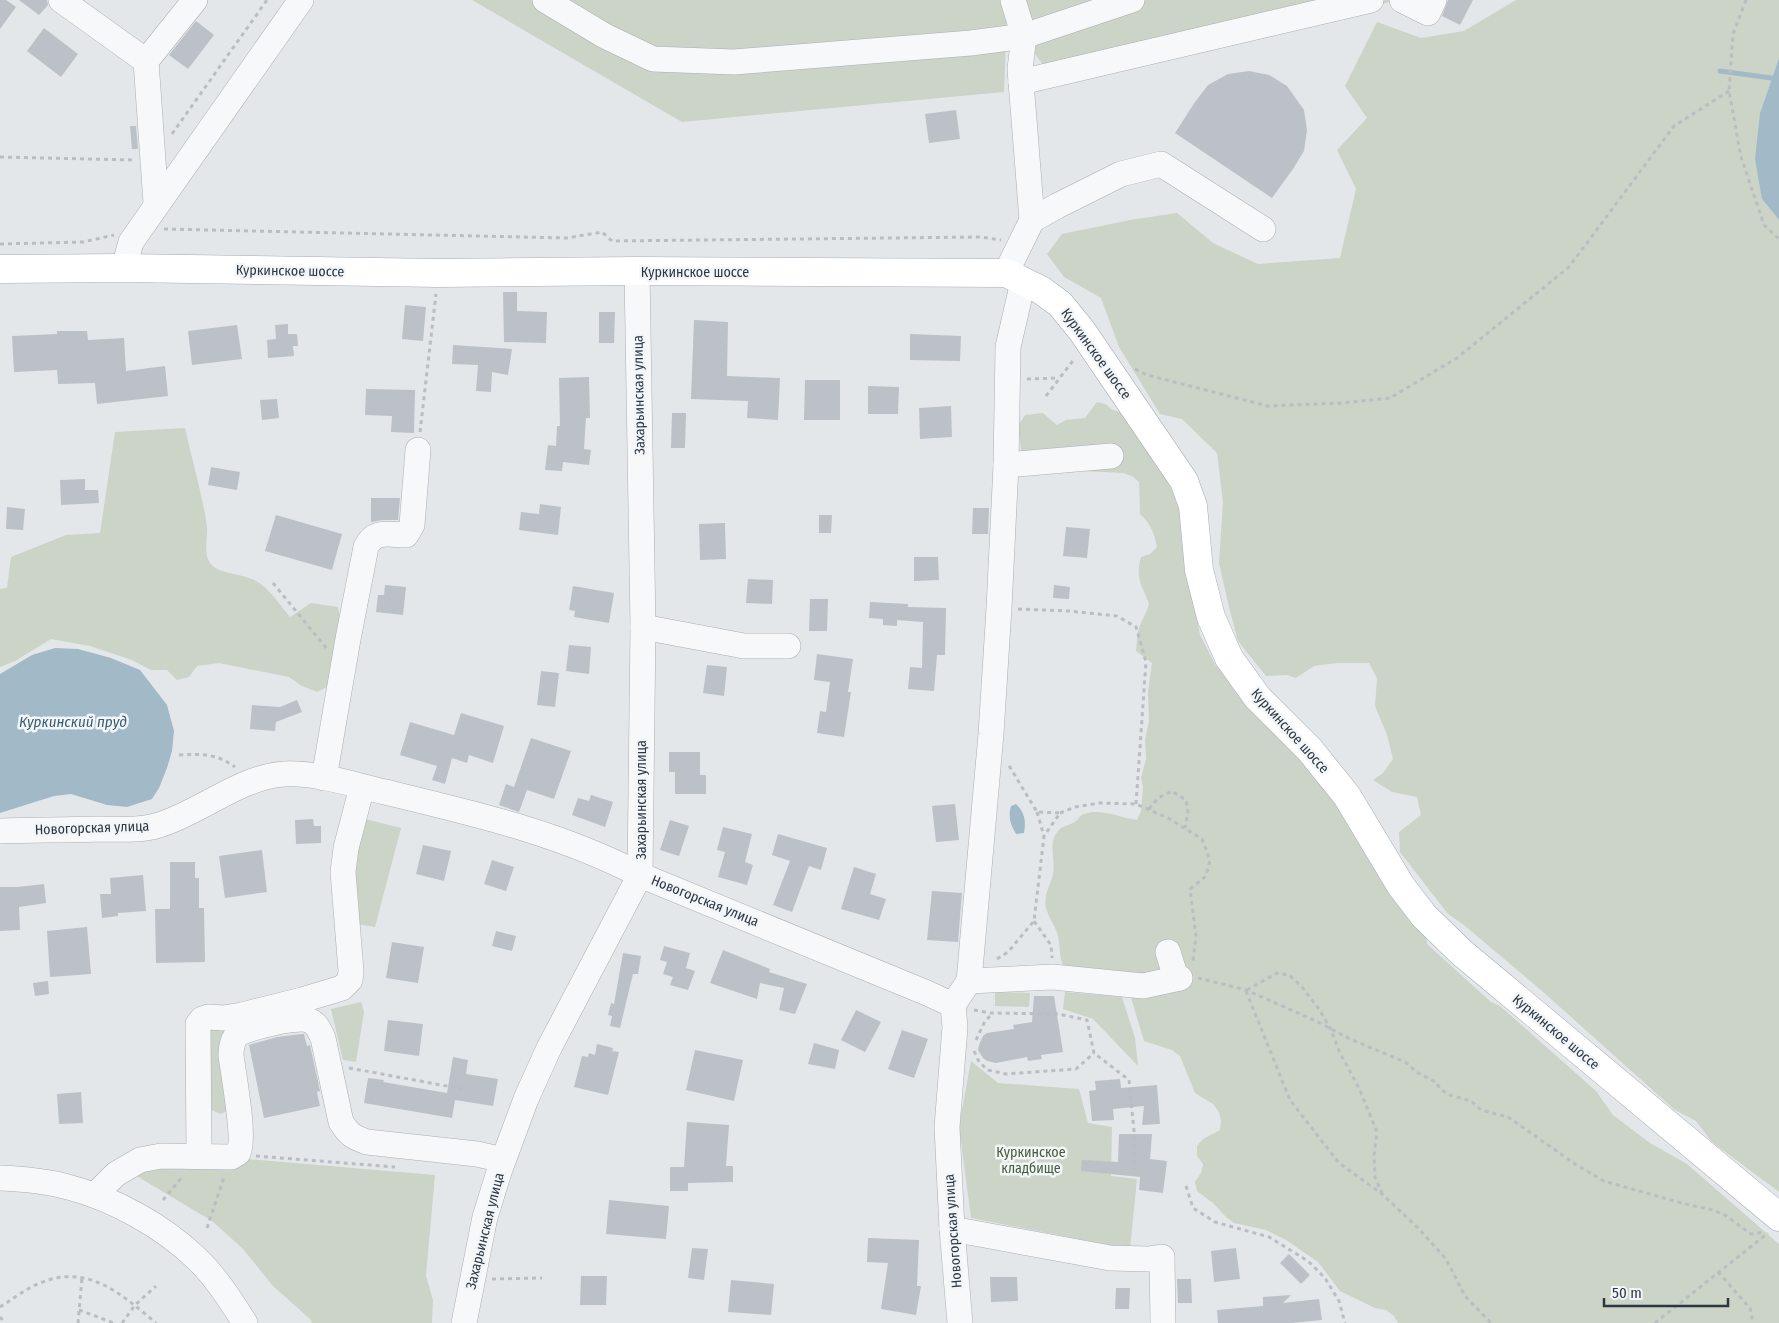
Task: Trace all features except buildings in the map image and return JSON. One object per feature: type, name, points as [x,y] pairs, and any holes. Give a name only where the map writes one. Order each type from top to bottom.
[{"type":"main road","name":"Куркинское шоссе","points":[[0,269],[124,268],[438,274],[637,271],[1014,277],[1041,290],[1060,304],[1076,324],[1184,482],[1193,506],[1199,570],[1211,617],[1229,658],[1257,697],[1310,750],[1347,796],[1401,886],[1424,916],[1461,952],[1779,1217]]},
{"type":"street","points":[[61,0],[146,62]]},
{"type":"street","points":[[156,203],[146,62],[195,0]]},
{"type":"street","points":[[124,268],[131,242],[156,203],[301,0]]},
{"type":"street","points":[[545,0],[604,36],[653,59],[734,62],[961,44],[1024,36],[1132,0]]},
{"type":"street","points":[[1014,0],[1024,36],[1020,69],[1032,220]]},
{"type":"street","points":[[1021,82],[1371,0]]},
{"type":"street","points":[[1402,0],[1428,13],[1434,0]]},
{"type":"street","points":[[953,1005],[969,981],[991,734],[1006,464],[1008,347],[1019,243],[1032,220],[1057,206],[1121,174],[1161,164],[1263,229]]},
{"type":"street","name":"Захарьинская улица","points":[[464,1323],[486,1217],[503,1160],[526,1099],[549,1048],[640,875],[642,627],[637,271]]},
{"type":"street","points":[[324,778],[366,547],[370,539],[376,535],[406,535],[412,525],[418,450]]},
{"type":"street","points":[[1006,464],[1111,456]]},
{"type":"street","points":[[642,627],[744,646],[788,646]]},
{"type":"street","name":"Новогорская улица","points":[[0,831],[134,829],[156,826],[176,820],[265,777],[285,774],[324,778],[490,818],[544,834],[607,858],[640,875],[953,1005],[955,1027],[947,1127],[952,1229],[960,1323]]},
{"type":"street","points":[[199,1156],[198,1024],[202,1018],[242,1015],[302,1000],[342,988],[350,980],[351,971],[346,934],[347,915],[343,872],[346,848],[362,787]]},
{"type":"street","points":[[969,981],[1053,977],[1143,986],[1185,978],[1168,952]]},
{"type":"street","points":[[95,1195],[116,1174],[140,1160],[161,1156],[234,1155],[239,1151],[241,1130],[231,1055],[232,1044],[237,1036],[245,1031],[298,1018],[309,1020],[318,1026],[323,1038],[342,1122],[347,1133],[367,1142],[477,1154],[503,1160]]},
{"type":"street","points":[[1,1182],[67,1186],[95,1195],[164,1232],[198,1259],[223,1290],[245,1323]]},
{"type":"street","points":[[952,1229],[1110,1258],[1148,1259],[1162,1257],[1164,1323]]},
{"type":"path","points":[[1746,0],[1733,34],[1729,90],[1741,156],[1764,225],[1779,239]]},
{"type":"path","points":[[1147,375],[1268,406],[1390,398],[1457,358],[1570,267],[1674,126],[1729,90]]},
{"type":"path","points":[[0,244],[83,242],[140,228],[567,238],[602,232],[612,241],[981,237],[1019,243]]},
{"type":"path","points":[[418,450],[438,274]]},
{"type":"path","points":[[1046,396],[1075,358]]},
{"type":"path","points":[[1007,380],[1059,378]]},
{"type":"path","points":[[273,583],[343,668]]},
{"type":"path","points":[[999,608],[1069,611],[1117,616],[1136,627],[1146,662],[1136,804]]},
{"type":"path","points":[[969,981],[1008,952],[1034,921],[1044,836],[1037,812],[991,734]]},
{"type":"path","points":[[179,755],[207,754],[225,759],[253,782]]},
{"type":"path","points":[[1149,810],[1158,798],[1172,791],[1186,800],[1188,812],[1185,828]]},
{"type":"path","points":[[1037,812],[1060,813],[1075,807],[1100,803],[1136,804],[1185,828],[1202,839],[1210,860],[1206,876],[1190,890],[1196,936],[1194,953]]},
{"type":"path","points":[[1044,836],[1060,813]]},
{"type":"path","points":[[1034,921],[1051,945],[1053,977]]},
{"type":"path","points":[[1246,990],[1277,973],[1289,975],[1319,1009],[1359,1088],[1377,1132],[1374,1155],[1375,1177],[1382,1194]]},
{"type":"path","points":[[1185,978],[1246,990],[1350,1039],[1405,1062],[1418,1073],[1436,1082],[1440,1089],[1450,1095],[1471,1101],[1481,1110],[1508,1117],[1575,1164],[1604,1181],[1713,1210],[1725,1215],[1751,1234],[1770,1231],[1655,1323]]},
{"type":"path","points":[[1246,990],[1290,1100],[1339,1162],[1382,1194],[1420,1230],[1446,1260],[1468,1299],[1490,1322]]},
{"type":"path","points":[[953,1005],[993,1013],[1058,1014],[1087,1020],[1094,1053],[1129,1080],[1134,1131],[1134,1170]]},
{"type":"path","points":[[993,1013],[985,1022],[976,1038],[974,1050],[979,1062],[988,1070],[1006,1074],[1076,1069],[1094,1053]]},
{"type":"path","points":[[329,1064],[463,1089]]},
{"type":"path","points":[[207,1228],[234,1155],[401,1168]]},
{"type":"path","points":[[1186,1186],[1193,1208],[1215,1222],[1269,1237],[1308,1261],[1325,1278],[1339,1301],[1345,1323]]},
{"type":"path","points":[[1718,1272],[1750,1308],[1753,1323]]},
{"type":"path","points":[[0,1307],[40,1283],[62,1277],[82,1278],[101,1283],[115,1290],[156,1323]]},
{"type":"path","points":[[78,1323],[82,1278]]},
{"type":"path","points":[[490,1279],[542,1278]]},
{"type":"path","points":[[122,1323],[135,1305],[156,1286]]},
{"type":"path","points":[[79,1310],[114,1323]]},
{"type":"path","points":[[0,1317],[6,1323]]},
{"type":"green space","points":[[472,0],[1394,0],[1337,21],[1135,59],[1054,80],[1007,15],[1004,92],[682,122]]},
{"type":"green space","points":[[1516,0],[1779,0],[1779,58],[1760,113],[1762,199],[1779,220],[1779,1192],[1712,1142],[1696,1121],[1675,1110],[1542,991],[1464,925],[1448,914],[1400,852],[1399,832],[1421,815],[1417,797],[1392,792],[1373,780],[1383,773],[1393,759],[1387,735],[1375,706],[1377,678],[1369,663],[1337,663],[1314,666],[1296,678],[1287,675],[1266,676],[1238,641],[1219,563],[1223,502],[1217,453],[1182,419],[1160,414],[1119,347],[1101,298],[1064,277],[1047,254],[1062,234],[1130,220],[1177,213],[1213,243],[1258,264],[1340,258],[1356,189],[1337,150],[1367,118],[1345,86],[1377,22],[1421,38],[1464,31]]},
{"type":"green space","points":[[1097,402],[1122,413],[1154,457],[1178,501],[1200,635],[1215,664],[1241,697],[1309,766],[1361,841],[1390,893],[1426,938],[1427,944],[1491,1002],[1500,1006],[1596,1091],[1613,1115],[1650,1143],[1687,1164],[1779,1244],[1779,1323],[1398,1323],[1394,1316],[1386,1310],[1375,1308],[1340,1291],[1318,1262],[1286,1240],[1266,1230],[1234,1223],[1197,1191],[1195,1182],[1201,1173],[1203,1164],[1197,1156],[1197,1146],[1203,1139],[1220,1130],[1219,1112],[1213,1104],[1195,1093],[1180,1056],[1172,1050],[1144,1041],[1129,991],[1067,971],[1061,959],[1057,933],[1048,914],[1045,901],[1054,869],[1053,840],[1059,830],[1090,812],[1137,820],[1141,811],[1143,787],[1141,778],[1146,759],[1145,740],[1149,721],[1148,692],[1152,663],[1136,651],[1139,629],[1149,604],[1140,582],[1139,565],[1141,557],[1150,554],[1157,547],[1152,529],[1140,514],[1139,482],[1132,476],[1123,473],[1020,468],[1022,456],[1018,426],[1025,415],[1043,413],[1057,425],[1066,420],[1085,418]]},
{"type":"green space","points":[[185,428],[205,514],[207,555],[210,563],[219,570],[251,578],[261,584],[290,617],[311,603],[338,607],[343,632],[331,685],[317,692],[302,686],[289,677],[219,663],[197,666],[189,677],[177,680],[167,670],[151,670],[132,660],[90,646],[51,639],[15,661],[0,667],[0,589],[7,588],[11,557],[66,535],[100,533],[115,432]]},
{"type":"green space","points":[[365,819],[401,828],[375,927],[357,924],[352,864]]},
{"type":"green space","points":[[995,992],[1030,993],[1029,1007],[995,1006]]},
{"type":"green space","points":[[1065,992],[1122,997],[1135,1038],[1138,1066],[1093,1019],[1063,1009]]},
{"type":"green space","points":[[361,1002],[364,1012],[356,1062],[343,1060],[331,1009]]},
{"type":"green space","points":[[234,1025],[231,1110],[220,1114],[210,1109],[209,1031]]},
{"type":"green space","name":"Куркинское кладбище","points":[[971,1061],[998,1083],[1079,1089],[1088,1123],[1112,1127],[1111,1176],[1137,1179],[1130,1249],[971,1218],[959,1126]]},
{"type":"green space","points":[[247,1159],[435,1175],[426,1276],[433,1300],[432,1323],[312,1323],[310,1319],[273,1286],[243,1249],[212,1221],[130,1172]]},
{"type":"water","points":[[1779,58],[1779,220],[1762,199],[1755,159],[1760,113]]},
{"type":"water","name":"Куркинский пруд","points":[[55,648],[78,649],[111,658],[140,670],[167,705],[174,731],[172,751],[159,788],[152,799],[127,807],[107,805],[71,794],[54,796],[0,813],[0,674],[32,655]]},
{"type":"water","points":[[1016,804],[1024,817],[1024,833],[1016,834],[1011,824],[1011,806]]},
{"type":"waterway","points":[[1720,71],[1779,79]]}]
